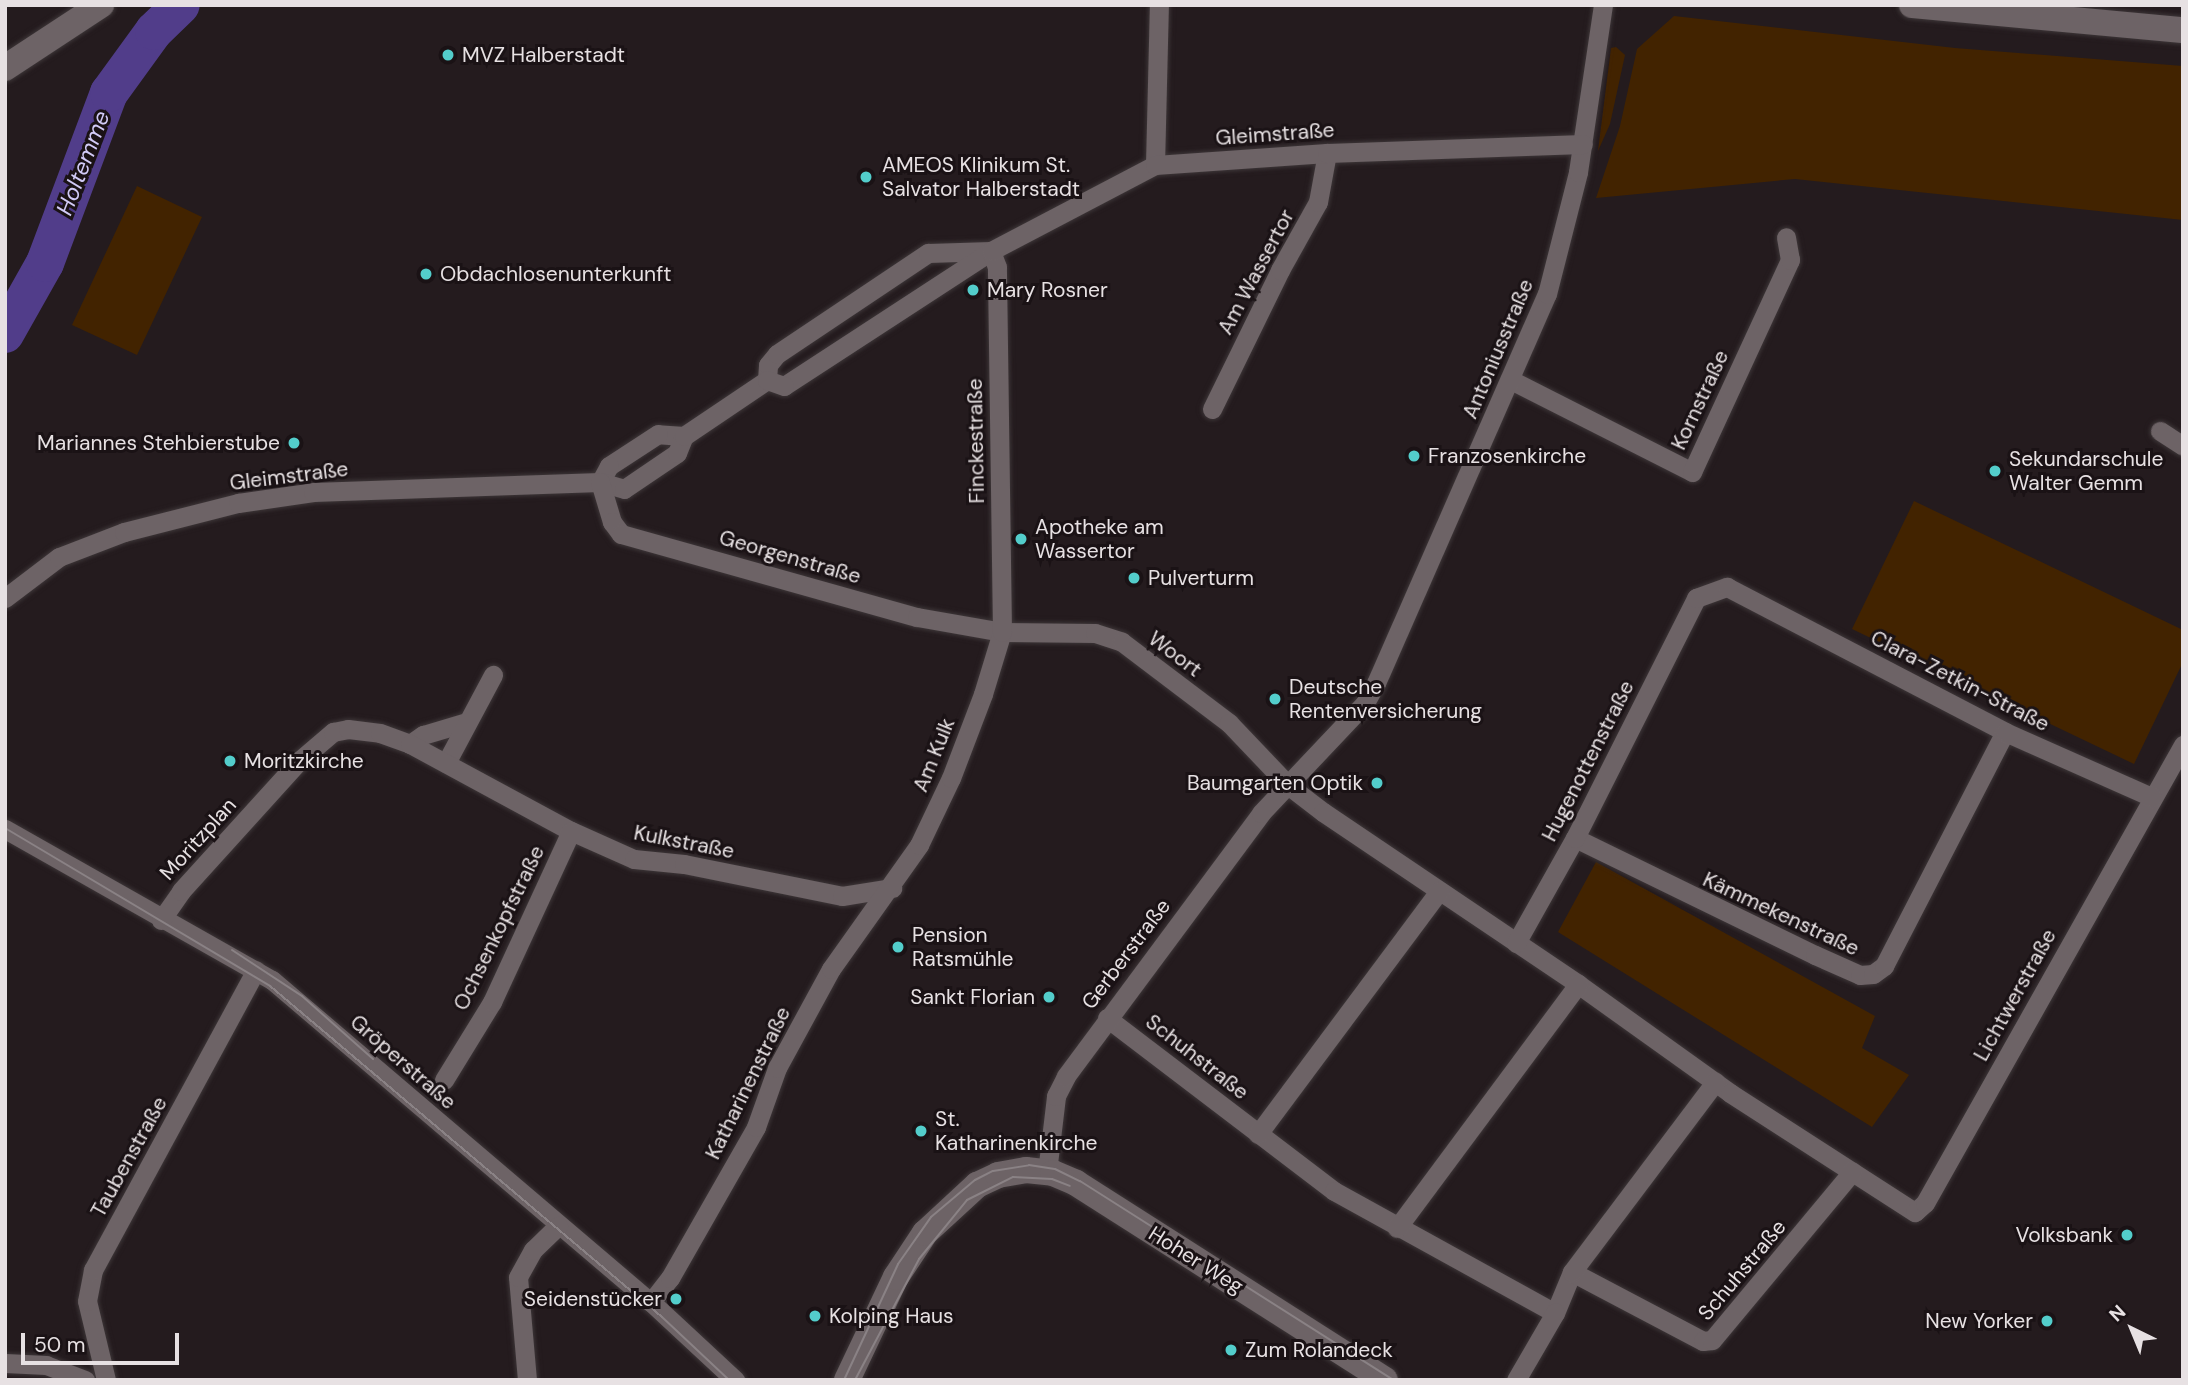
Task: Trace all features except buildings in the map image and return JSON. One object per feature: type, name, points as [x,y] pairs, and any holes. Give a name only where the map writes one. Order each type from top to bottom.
[{"type":"street","points":[[5,68],[102,5]]},
{"type":"street","points":[[1155,165],[1158,5]]},
{"type":"street","name":"Antoniusstraße","points":[[1289,786],[1365,703],[1377,683],[1511,380],[1554,271],[1583,145],[1603,5]]},
{"type":"street","points":[[1912,5],[2183,30]]},
{"type":"street","name":"Gleimstraße","points":[[766,380],[784,386],[991,251],[1155,165],[1326,153],[1583,145]]},
{"type":"street","name":"Am Wassertor","points":[[1212,409],[1280,270],[1318,202],[1326,153]]},
{"type":"street","name":"Kornstraße","points":[[1511,380],[1692,472],[1790,260],[1786,237]]},
{"type":"street","name":"Gleimstraße","points":[[5,598],[59,557],[124,532],[238,503],[313,492],[600,482],[624,489],[677,453],[684,436],[766,380],[768,366],[777,354],[928,253],[991,251]]},
{"type":"street","name":"Finckestraße","points":[[991,251],[997,267],[1002,632]]},
{"type":"street","points":[[2160,431],[2183,446]]},
{"type":"street","name":"Gleimstraße","points":[[600,482],[609,466],[658,434],[684,436]]},
{"type":"street","name":"Georgenstraße","points":[[600,482],[612,522],[621,534],[917,617],[1002,632]]},
{"type":"street","name":"Clara-Zetkin-Straße","points":[[1696,598],[1727,587],[2005,732],[2151,797]]},
{"type":"street","name":"Hugenottenstraße","points":[[1516,943],[1575,838],[1696,598]]},
{"type":"street","name":"Woort","points":[[1002,632],[1095,634],[1122,642],[1243,735],[1289,786]]},
{"type":"street","name":"Am Kulk","points":[[892,888],[951,778],[1002,632]]},
{"type":"street","points":[[446,763],[493,675]]},
{"type":"street","points":[[410,744],[423,735],[467,722]]},
{"type":"street","name":"Kulkstraße","points":[[333,732],[348,729],[380,733],[410,744],[571,831],[634,859],[684,864],[842,896],[892,888]]},
{"type":"street","name":"Moritzplan","points":[[161,919],[181,891],[282,780],[333,732]]},
{"type":"street","name":"Kämmekenstraße","points":[[1575,838],[1827,960],[1860,975],[1873,974],[1884,966],[2005,732]]},
{"type":"street","points":[[2151,797],[2183,744]]},
{"type":"street","points":[[1289,786],[1578,984],[1715,1082],[1852,1172]]},
{"type":"street","name":"Gerberstraße","points":[[1047,1172],[1057,1093],[1107,1018],[1250,827],[1289,786]]},
{"type":"street","name":"Lichtwerstraße","points":[[1852,1172],[1915,1212],[1925,1203],[2151,797]]},
{"type":"street","name":"Gröperstraße","points":[[5,829],[256,970],[291,994],[558,1226],[652,1302],[735,1380]]},
{"type":"street","name":"Ochsenkopfstraße","points":[[444,1080],[492,1002],[571,831]]},
{"type":"street","name":"Katharinenstraße","points":[[652,1302],[670,1278],[756,1127],[777,1068],[831,969],[892,888]]},
{"type":"street","points":[[1258,1134],[1439,891]]},
{"type":"street","name":"Taubenstraße","points":[[103,1379],[87,1301],[93,1270],[256,970]]},
{"type":"street","points":[[1397,1228],[1578,984]]},
{"type":"street","name":"Schuhstraße","points":[[1107,1018],[1334,1191],[1555,1313]]},
{"type":"street","points":[[1517,1380],[1555,1313],[1572,1272],[1715,1082]]},
{"type":"street","name":"Hoher Weg","points":[[848,1380],[896,1277],[925,1233],[976,1185],[998,1175],[1047,1172],[1076,1183],[1385,1380]]},
{"type":"street","name":"Schuhstraße","points":[[1572,1272],[1689,1334],[1712,1340],[1852,1172]]},
{"type":"street","points":[[527,1380],[518,1277],[533,1250],[558,1226]]},
{"type":"street","points":[[5,1363],[46,1365],[85,1380]]},
{"type":"shaded area","points":[[1674,16],[1955,48],[2183,66],[2183,220],[1795,179],[1596,198],[1620,126],[1637,49]]},
{"type":"shaded area","points":[[1616,47],[1625,55],[1610,124],[1598,151],[1611,48]]},
{"type":"shaded area","points":[[137,186],[202,217],[137,355],[72,325]]},
{"type":"shaded area","points":[[1914,501],[2183,630],[2183,662],[2134,764],[1852,629]]},
{"type":"shaded area","points":[[1596,862],[1875,1016],[1862,1048],[1909,1075],[1872,1127],[1558,932]]},
{"type":"waterway","name":"Holtemme","points":[[5,334],[45,263],[109,93],[154,31],[181,5]]},
{"type":"tram line","points":[[5,828],[270,986],[662,1317],[729,1380]]},
{"type":"tram line","points":[[232,950],[302,996],[373,1059]]},
{"type":"tram line","points":[[844,1380],[898,1264],[931,1217],[975,1180],[993,1171],[1029,1165],[1055,1169],[1080,1181],[1393,1380]]},
{"type":"tram line","points":[[855,1380],[919,1259],[967,1200],[1013,1177],[1052,1179],[1070,1186]]},
{"type":"place","name":"MVZ Halberstadt","points":[[448,55]]},
{"type":"place","name":"AMEOS Klinikum St. Salvator Halberstadt","points":[[866,177]]},
{"type":"place","name":"Obdachlosenunterkunft","points":[[426,274]]},
{"type":"place","name":"Mary Rosner","points":[[973,290]]},
{"type":"place","name":"Mariannes Stehbierstube","points":[[294,443]]},
{"type":"place","name":"Franzosenkirche","points":[[1414,456]]},
{"type":"place","name":"Sekundarschule Walter Gemm","points":[[1995,471]]},
{"type":"place","name":"Apotheke am Wassertor","points":[[1021,539]]},
{"type":"place","name":"Pulverturm","points":[[1134,578]]},
{"type":"place","name":"Deutsche Rentenversicherung","points":[[1275,699]]},
{"type":"place","name":"Moritzkirche","points":[[230,761]]},
{"type":"place","name":"Baumgarten Optik","points":[[1377,783]]},
{"type":"place","name":"Pension Ratsmühle","points":[[898,947]]},
{"type":"place","name":"Sankt Florian","points":[[1049,997]]},
{"type":"place","name":"St. Katharinenkirche","points":[[921,1131]]},
{"type":"place","name":"Volksbank","points":[[2127,1235]]},
{"type":"place","name":"Seidenstücker","points":[[676,1299]]},
{"type":"place","name":"Kolping Haus","points":[[815,1316]]},
{"type":"place","name":"New Yorker","points":[[2047,1321]]},
{"type":"place","name":"Zum Rolandeck","points":[[1231,1350]]}]
